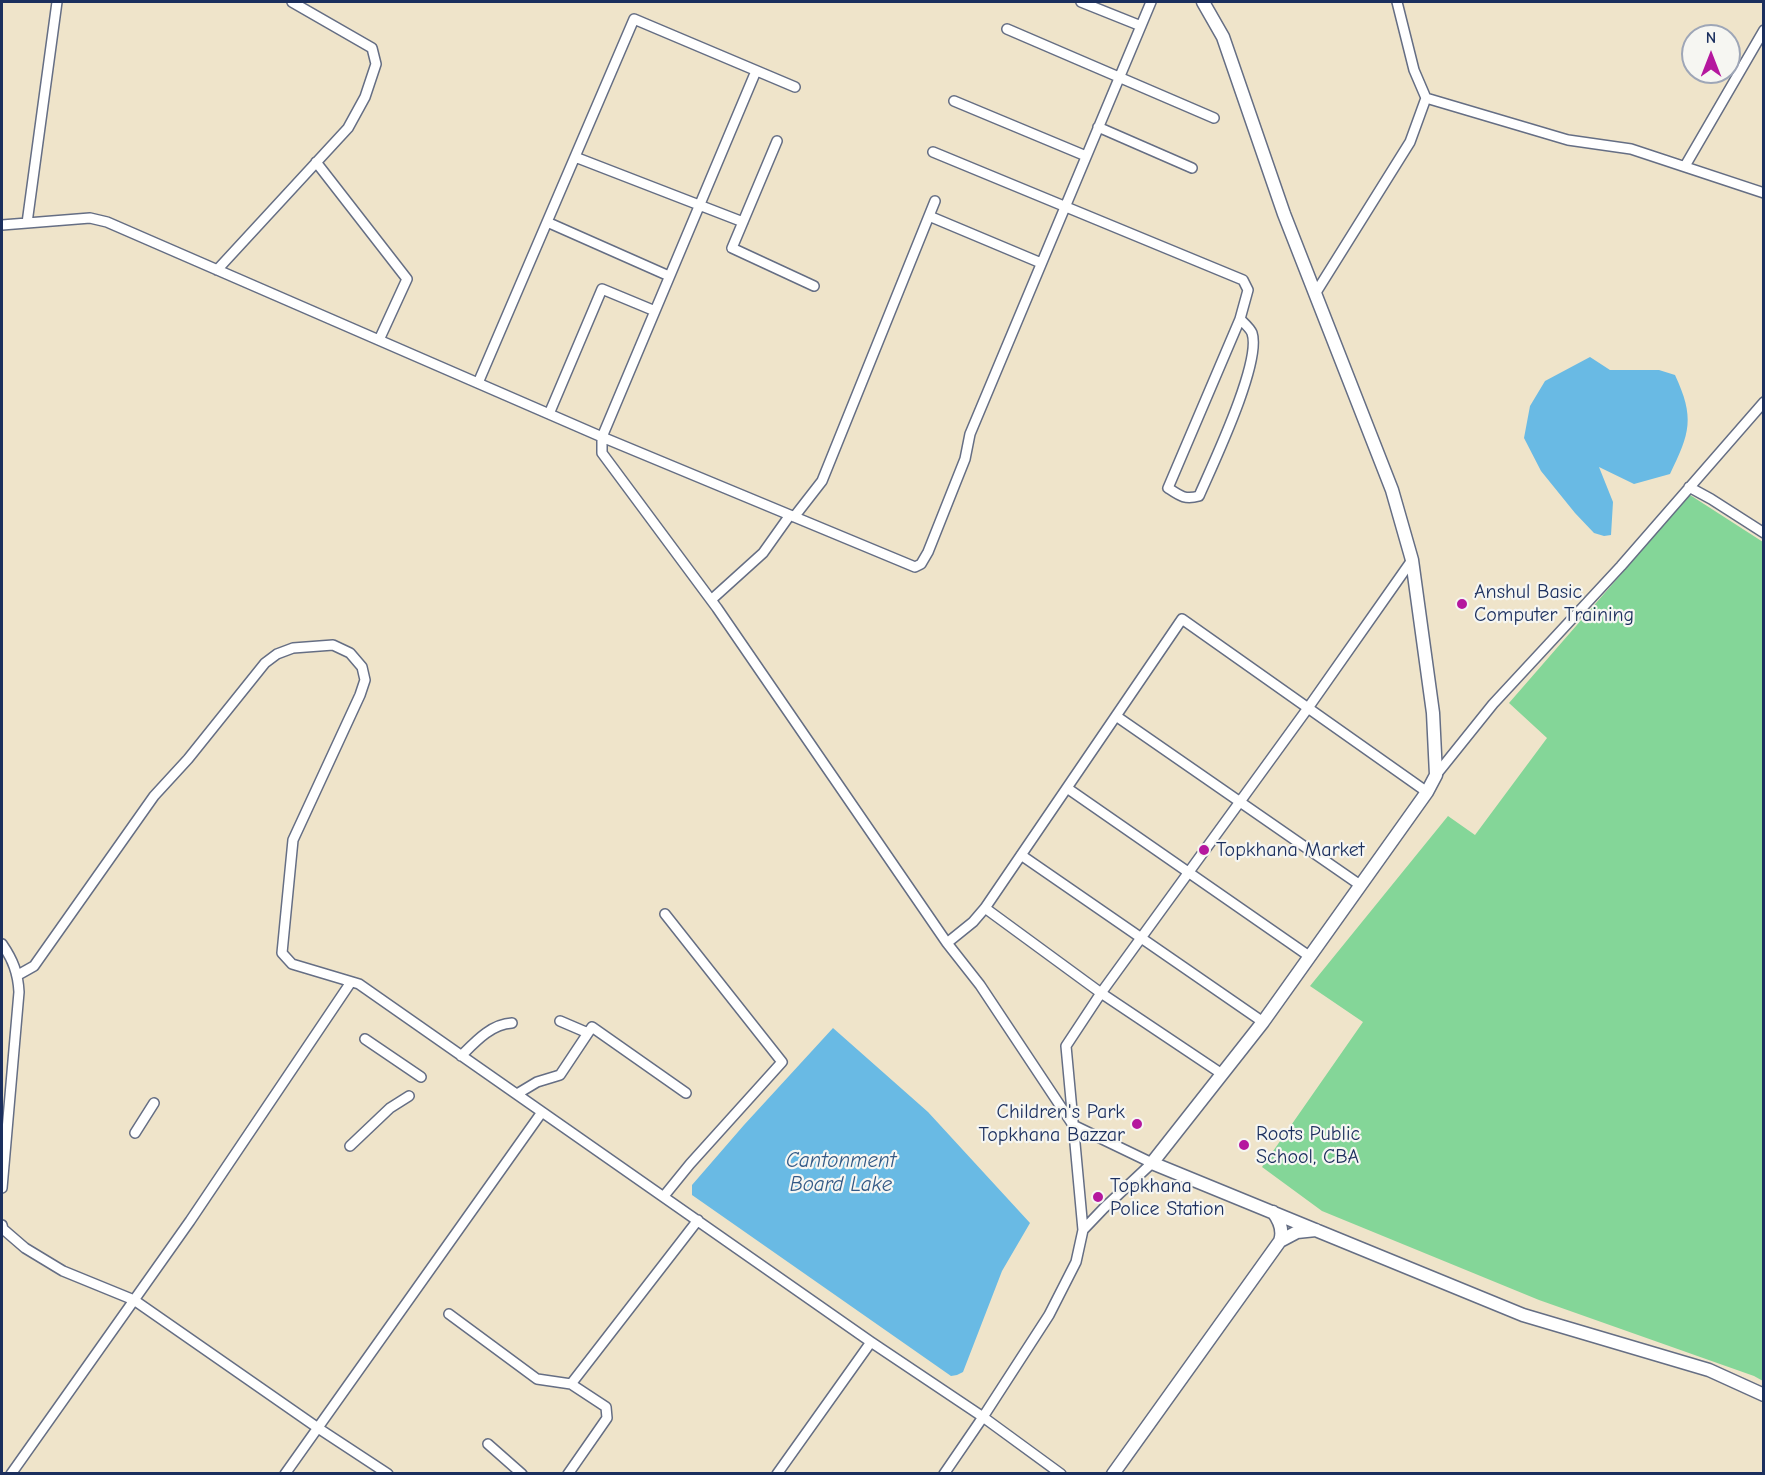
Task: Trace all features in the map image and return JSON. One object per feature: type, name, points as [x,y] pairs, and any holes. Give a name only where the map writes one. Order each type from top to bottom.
[{"type":"street","points":[[27,223],[57,2]]},
{"type":"street","points":[[217,270],[348,128],[365,97],[376,64],[372,48],[292,2]]},
{"type":"street","points":[[1081,2],[1141,26]]},
{"type":"street","points":[[2,225],[90,218],[107,222],[602,437],[915,567],[921,564],[928,552],[965,459],[970,434],[1150,2]]},
{"type":"street","points":[[1203,2],[1223,37],[1272,180],[1392,490],[1412,560],[1433,713],[1436,775]]},
{"type":"street","points":[[1315,294],[1410,142],[1426,98],[1414,70],[1397,2]]},
{"type":"street","points":[[478,383],[634,19],[795,87]]},
{"type":"street","points":[[1007,29],[1214,117]]},
{"type":"street","points":[[1685,166],[1764,30]]},
{"type":"street","points":[[756,71],[602,437],[603,453],[711,600],[947,943],[980,985],[1073,1125],[1152,1163],[1523,1315],[1709,1370],[1764,1395]]},
{"type":"street","points":[[1426,98],[1568,140],[1631,149],[1764,193]]},
{"type":"street","points":[[954,101],[1086,156]]},
{"type":"street","points":[[1098,127],[1192,168]]},
{"type":"street","points":[[777,141],[732,248],[814,286]]},
{"type":"street","points":[[933,152],[1242,280],[1248,290],[1240,319],[1168,488],[1179,496],[1189,499],[1199,496],[1245,386],[1253,348],[1252,333],[1240,319]]},
{"type":"street","points":[[575,157],[743,222]]},
{"type":"street","points":[[316,162],[407,279],[379,340]]},
{"type":"street","points":[[711,600],[763,553],[822,481],[935,201]]},
{"type":"street","points":[[929,216],[1041,263]]},
{"type":"street","points":[[547,222],[669,276]]},
{"type":"street","points":[[549,414],[603,289],[655,310]]},
{"type":"street","points":[[1083,1230],[1152,1163],[1263,1022],[1427,792],[1436,775],[1493,704],[1621,566],[1764,402]]},
{"type":"street","points":[[1689,488],[1711,499],[1764,533]]},
{"type":"street","points":[[944,1473],[1049,1315],[1076,1262],[1083,1230],[1066,1046],[1101,993],[1240,803],[1412,560]]},
{"type":"street","points":[[947,943],[985,908],[1182,619],[1427,792]]},
{"type":"street","points":[[18,975],[34,966],[154,796],[188,759],[265,663],[277,654],[293,648],[333,645],[350,653],[362,667],[365,680],[293,840],[282,953],[292,964],[359,984],[1061,1473]]},
{"type":"street","points":[[1116,716],[1360,885]]},
{"type":"street","points":[[1067,788],[1309,956]]},
{"type":"street","points":[[1021,855],[1263,1022]]},
{"type":"street","points":[[985,908],[1101,993],[1222,1074]]},
{"type":"street","points":[[664,1196],[782,1062],[665,914]]},
{"type":"street","points":[[2,944],[12,958],[18,975],[19,992],[2,1188]]},
{"type":"street","points":[[11,1473],[190,1221],[351,982]]},
{"type":"street","points":[[560,1021],[588,1033]]},
{"type":"street","points":[[461,1056],[490,1030],[504,1023],[512,1023]]},
{"type":"street","points":[[517,1094],[537,1082],[560,1075],[592,1027],[686,1093]]},
{"type":"street","points":[[365,1039],[421,1077]]},
{"type":"street","points":[[350,1146],[390,1108],[409,1096]]},
{"type":"street","points":[[135,1133],[154,1103]]},
{"type":"street","points":[[285,1473],[542,1112]]},
{"type":"street","points":[[1113,1473],[1280,1240],[1281,1226],[1273,1212]]},
{"type":"street","points":[[571,1384],[698,1220]]},
{"type":"street","points":[[2,1225],[3,1229],[24,1248],[63,1271],[134,1300],[318,1428],[388,1473]]},
{"type":"street","points":[[1280,1240],[1297,1232],[1317,1230]]},
{"type":"street","points":[[448,1314],[537,1379],[571,1384],[606,1407],[607,1418],[568,1473]]},
{"type":"street","points":[[777,1473],[871,1342]]},
{"type":"street","points":[[488,1444],[520,1473]]},
{"type":"green space","points":[[1690,495],[1763,542],[1763,1381],[1539,1300],[1322,1211],[1262,1167],[1363,1022],[1310,986],[1448,816],[1475,835],[1547,738],[1509,703]]},
{"type":"water","points":[[1590,357],[1610,370],[1659,370],[1675,375],[1685,403],[1688,425],[1682,447],[1670,474],[1634,484],[1599,467],[1613,502],[1611,535],[1604,536],[1594,533],[1575,513],[1541,471],[1524,438],[1530,406],[1545,381]]},
{"type":"water","name":"Cantonment Board Lake","points":[[833,1028],[928,1112],[1030,1223],[1002,1271],[963,1372],[957,1375],[951,1376],[692,1195],[692,1185]]},
{"type":"place","name":"Anshul Basic Computer Training","points":[[1462,604]]},
{"type":"place","name":"Topkhana Market","points":[[1204,850]]},
{"type":"place","name":"Children's Park Topkhana Bazzar","points":[[1137,1124]]},
{"type":"place","name":"Roots Public School, CBA","points":[[1244,1145]]},
{"type":"place","name":"Topkhana Police Station","points":[[1098,1197]]}]
